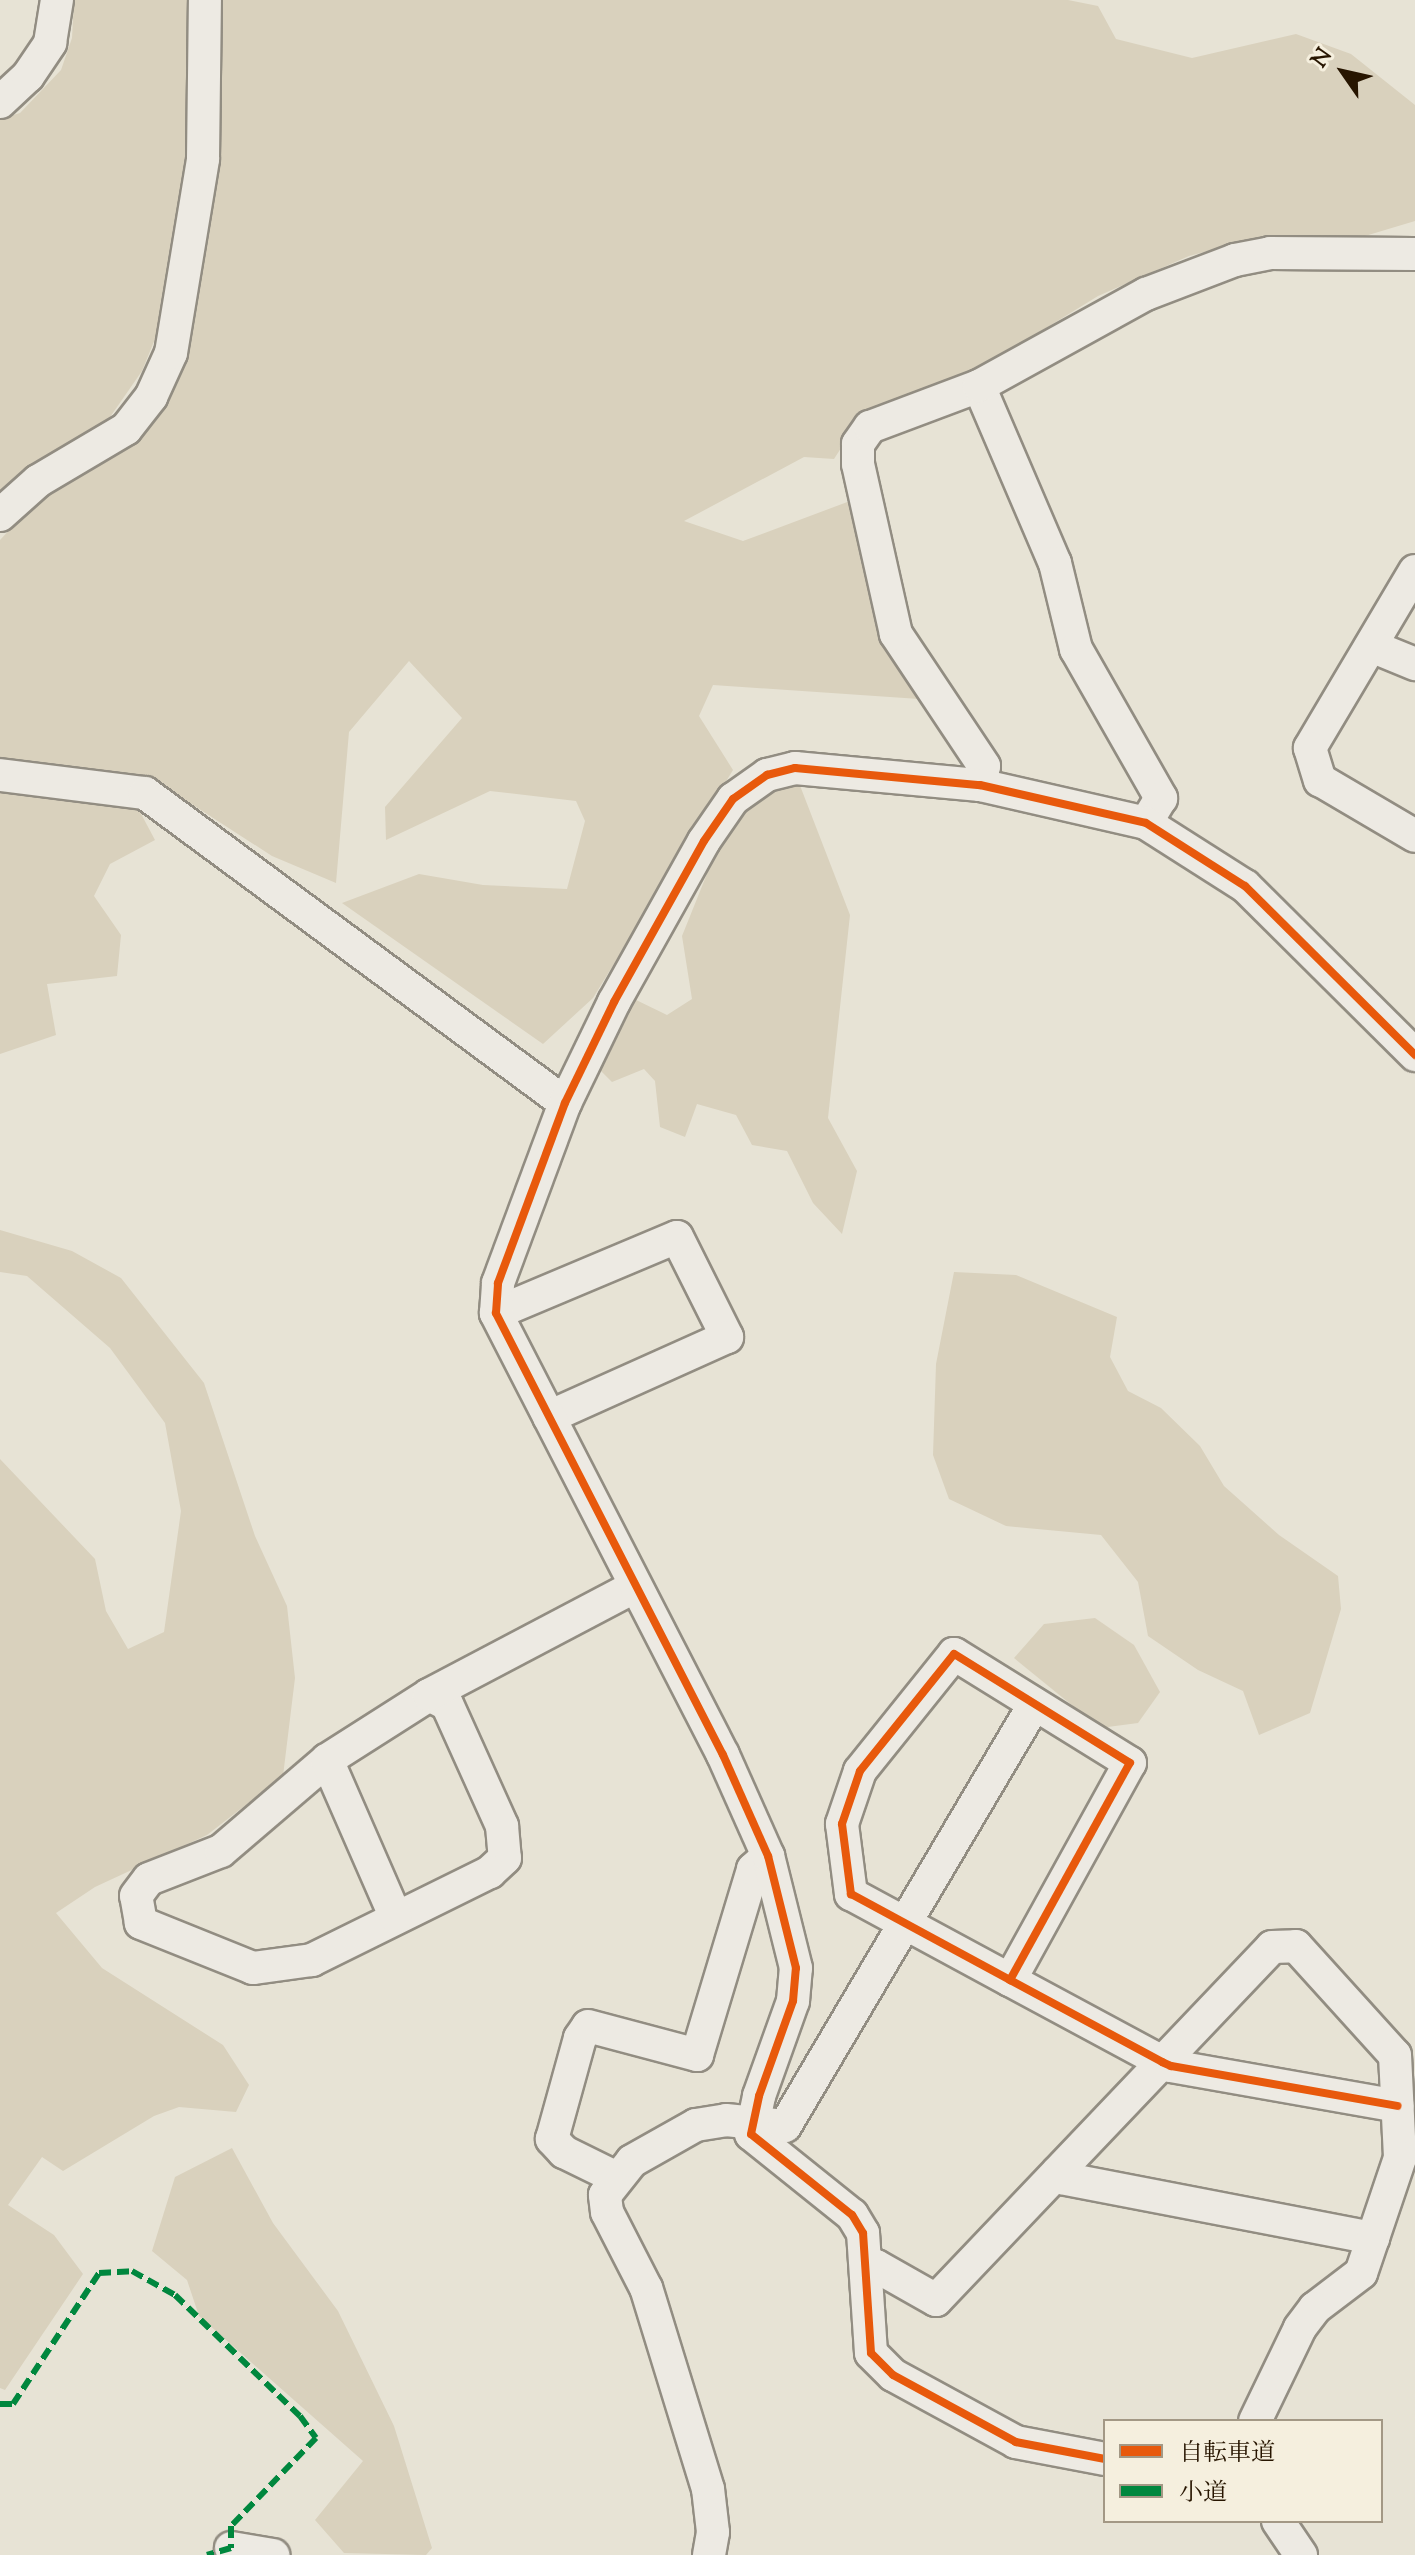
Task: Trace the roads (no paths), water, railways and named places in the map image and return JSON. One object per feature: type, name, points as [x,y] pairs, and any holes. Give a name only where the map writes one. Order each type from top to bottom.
[{"type":"street","points":[[0,102],[28,76],[50,43],[57,0]]},
{"type":"street","points":[[0,515],[38,481],[126,429],[151,397],[171,353],[203,159],[205,0]]},
{"type":"street","points":[[980,785],[984,766],[896,634],[858,444],[870,427],[979,386],[1146,294],[1235,260],[1270,253],[1415,254]]},
{"type":"street","points":[[979,386],[1055,563],[1076,649],[1161,798],[1146,823]]},
{"type":"street","points":[[1415,571],[1310,748],[1320,780],[1415,836]]},
{"type":"street","points":[[1371,646],[1415,664]]},
{"type":"street","points":[[1103,2459],[1016,2442],[893,2375],[871,2353],[863,2233],[852,2215],[751,2134],[751,2122],[793,2001],[795,1979],[768,1856],[723,1755],[634,1587],[496,1313],[498,1283],[565,1103],[621,988],[733,799],[767,775],[795,768],[980,785],[1146,823],[1245,886],[1415,1055]]},
{"type":"street","points":[[0,775],[145,793],[565,1103]]},
{"type":"street","points":[[496,1313],[677,1237],[727,1337],[549,1417]]},
{"type":"street","points":[[429,1695],[447,1704],[502,1826],[505,1858],[490,1872],[312,1960],[253,1968],[141,1923],[136,1896],[149,1879],[221,1851],[327,1760],[429,1695],[634,1587]]},
{"type":"street","points":[[1010,1980],[1130,1763],[954,1654],[860,1771],[842,1824],[851,1894],[905,1923],[1010,1980],[1162,2062],[1397,2106]]},
{"type":"street","points":[[709,2555],[713,2532],[708,2489],[646,2288],[607,2212],[605,2195],[615,2177],[660,2142],[696,2125],[751,2122],[785,2126],[1035,1704]]},
{"type":"street","points":[[327,1760],[396,1918]]},
{"type":"street","points":[[615,2177],[564,2152],[552,2139],[580,2038],[588,2026],[697,2055],[753,1869],[768,1856]]},
{"type":"street","points":[[866,2266],[876,2266],[936,2300],[1272,1947],[1296,1946],[1395,2055],[1400,2158],[1361,2273],[1315,2308],[1300,2328],[1256,2419]]},
{"type":"street","points":[[1058,2172],[1061,2178],[1373,2238]]},
{"type":"street","points":[[1279,2523],[1301,2555]]},
{"type":"street","points":[[231,2548],[273,2555]]}]
